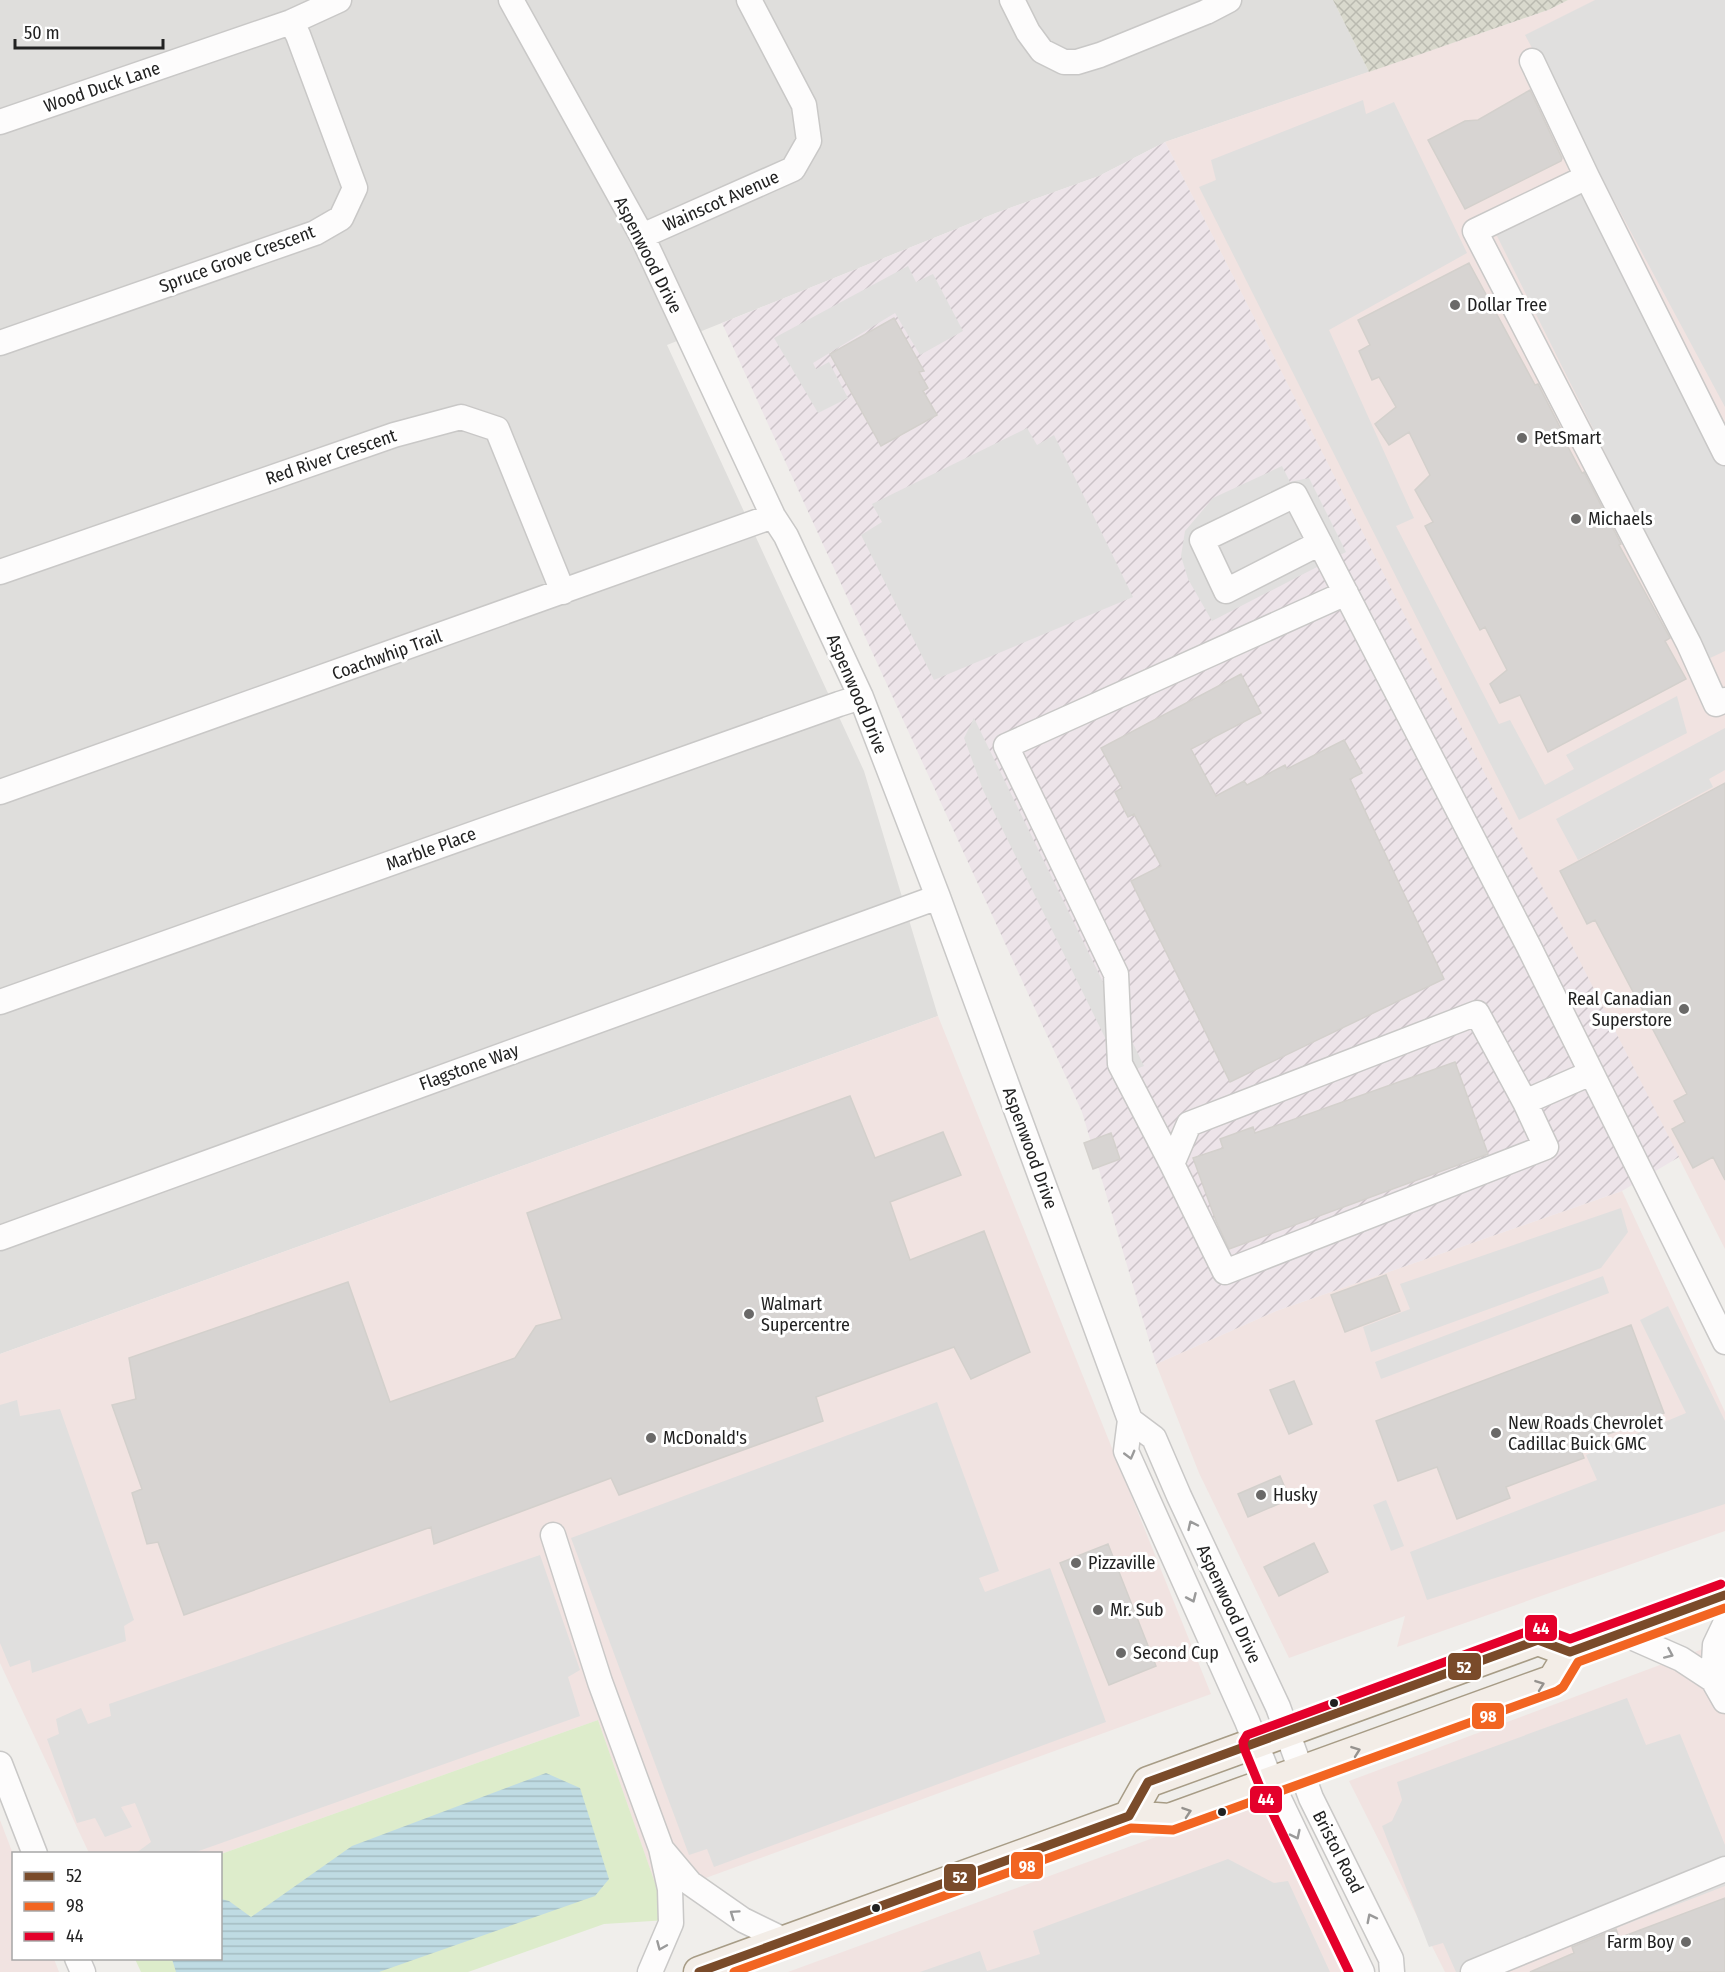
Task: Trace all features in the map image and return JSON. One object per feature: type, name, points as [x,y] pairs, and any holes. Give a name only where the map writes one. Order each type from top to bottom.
[{"type":"main road","points":[[699,1972],[1129,1816],[1169,1819],[1553,1680],[1570,1652],[1725,1595]]},
{"type":"main road","points":[[1129,1816],[1148,1782],[1538,1640],[1570,1652]]},
{"type":"street","name":"Wood Duck Lane","points":[[0,122],[291,22],[339,0]]},
{"type":"street","name":"Aspenwood Drive","points":[[511,0],[642,237],[861,697],[938,897],[1131,1420],[1126,1451],[1256,1744]]},
{"type":"street","name":"Wainscot Avenue","points":[[642,237],[793,169],[809,141],[804,105],[749,0]]},
{"type":"street","points":[[1012,0],[1028,32],[1042,51],[1064,62],[1077,62],[1100,55],[1206,12],[1229,0]]},
{"type":"street","name":"Spruce Grove Crescent","points":[[0,343],[315,232],[341,218],[355,188],[291,22]]},
{"type":"street","points":[[1532,61],[1587,177],[1725,453]]},
{"type":"street","points":[[1587,177],[1475,231],[1689,644],[1716,704],[1725,700]]},
{"type":"street","name":"Red River Crescent","points":[[0,572],[394,435],[461,417],[497,429],[563,592]]},
{"type":"street","points":[[1320,543],[1226,591],[1202,540],[1295,495],[1320,543],[1346,593],[1519,927],[1725,1342]]},
{"type":"street","name":"Coachwhip Trail","points":[[0,792],[773,516]]},
{"type":"street","points":[[1172,1164],[1189,1124],[1477,1013],[1525,1102],[1546,1147],[1225,1272],[1120,1064],[1116,974],[1006,746],[1346,593]]},
{"type":"street","name":"Marble Place","points":[[0,1002],[861,697]]},
{"type":"street","name":"Flagstone Way","points":[[0,1238],[938,897]]},
{"type":"street","points":[[1525,1102],[1591,1073]]},
{"type":"street","name":"Aspenwood Drive","points":[[1131,1420],[1154,1438],[1288,1731]]},
{"type":"street","points":[[553,1535],[600,1682],[661,1848],[670,1889],[671,1923],[650,1972]]},
{"type":"street","points":[[1713,1680],[1714,1645],[1725,1624]]},
{"type":"street","points":[[1622,1634],[1681,1659],[1713,1680],[1725,1701]]},
{"type":"street","name":"Bristol Road","points":[[1288,1731],[1311,1798],[1391,1959],[1392,1972]]},
{"type":"street","name":"Bristol Road","points":[[1256,1744],[1271,1782],[1362,1972]]},
{"type":"street","points":[[0,1764],[34,1852]]},
{"type":"street","points":[[661,1848],[690,1883],[743,1920],[786,1941]]},
{"type":"street","points":[[1473,1972],[1725,1869]]},
{"type":"shaded area","points":[[0,0],[1333,0],[1369,72],[1165,142],[1099,176],[996,213],[667,345],[864,771],[938,1016],[0,1354]]},
{"type":"shaded area","points":[[1333,0],[1568,0],[1548,10],[1369,72]]},
{"type":"shaded area","points":[[1568,0],[1725,0],[1725,1249],[1165,142],[1548,10]]},
{"type":"shaded area","points":[[1595,0],[1725,0],[1725,407],[1525,35]]},
{"type":"shaded area","points":[[1363,100],[1366,114],[1394,102],[1467,253],[1329,330],[1414,518],[1396,526],[1499,724],[1510,720],[1545,785],[1574,769],[1566,755],[1677,696],[1687,733],[1519,820],[1199,187],[1216,180],[1211,160]]},
{"type":"shaded area","points":[[1165,142],[1679,1157],[1622,1191],[1276,1311],[1156,1364],[1082,1112],[722,323],[996,213],[1099,176]]},
{"type":"shaded area","points":[[1584,172],[1725,453],[1725,651],[1708,659],[1489,220]]},
{"type":"shaded area","points":[[908,266],[916,282],[933,274],[963,331],[920,355],[895,313],[813,363],[816,369],[829,362],[848,398],[818,413],[774,338]]},
{"type":"shaded area","points":[[1027,428],[1037,445],[1054,435],[1133,597],[934,680],[861,535],[882,522],[872,504]]},
{"type":"shaded area","points":[[1282,466],[1290,482],[1309,478],[1346,552],[1212,621],[1188,579],[1181,556],[1185,531],[1213,498]]},
{"type":"shaded area","points":[[974,718],[1144,1066],[1123,1074],[983,790],[964,738]]},
{"type":"shaded area","points":[[1725,728],[1725,770],[1709,779],[1713,787],[1578,860],[1556,819]]},
{"type":"shaded area","points":[[938,1016],[1211,1694],[659,1895],[598,1720],[222,1854],[89,1852],[0,1663],[0,1354]]},
{"type":"shaded area","points":[[1622,1191],[1725,1412],[1725,1531],[1397,1647],[1405,1616],[1289,1658],[1199,1473],[1156,1364],[1276,1311]]},
{"type":"shaded area","points":[[1621,1208],[1628,1232],[1601,1268],[1371,1352],[1363,1327],[1410,1309],[1400,1284]]},
{"type":"shaded area","points":[[1603,1276],[1609,1293],[1381,1379],[1375,1362]]},
{"type":"shaded area","points":[[1668,1306],[1725,1421],[1725,1504],[1427,1600],[1410,1552],[1597,1480],[1586,1455],[1686,1413],[1640,1320]]},
{"type":"shaded area","points":[[17,1400],[20,1416],[60,1409],[134,1620],[124,1626],[126,1641],[32,1673],[30,1660],[10,1667],[0,1643],[0,1405]]},
{"type":"shaded area","points":[[937,1402],[999,1571],[979,1578],[985,1592],[1050,1568],[1106,1722],[714,1867],[707,1849],[689,1855],[571,1538]]},
{"type":"shaded area","points":[[1386,1500],[1404,1546],[1391,1551],[1373,1505]]},
{"type":"shaded area","points":[[540,1555],[580,1670],[568,1677],[580,1716],[196,1852],[137,1852],[151,1842],[135,1803],[121,1807],[132,1827],[105,1837],[95,1818],[77,1823],[47,1739],[59,1734],[56,1719],[81,1708],[88,1724],[111,1716],[109,1704]]},
{"type":"shaded area","points":[[1724,1641],[1725,1972],[1445,1972],[1349,1781]]},
{"type":"shaded area","points":[[1627,1698],[1646,1745],[1680,1734],[1725,1845],[1725,1886],[1503,1972],[1456,1972],[1443,1943],[1429,1947],[1382,1826],[1392,1821],[1402,1800],[1397,1782]]},
{"type":"shaded area","points":[[1265,1797],[1346,1972],[788,1972]]},
{"type":"shaded area","points":[[0,1820],[12,1852],[12,1960],[54,1960],[59,1972],[0,1972]]},
{"type":"shaded area","points":[[1228,1859],[1274,1883],[1288,1881],[1330,1972],[920,1972],[980,1951],[987,1971],[1040,1954],[1033,1931]]},
{"type":"green space","points":[[598,1720],[668,1920],[604,1924],[468,1972],[141,1972],[135,1960],[222,1960],[222,1854]]},
{"type":"water","points":[[546,1773],[580,1788],[609,1879],[595,1896],[379,1972],[176,1972],[172,1960],[222,1960],[222,1899],[229,1901],[251,1917],[352,1846]]},
{"type":"building","points":[[1530,90],[1562,158],[1561,161],[1465,209],[1428,140],[1465,121],[1478,120]]},
{"type":"building","points":[[1469,263],[1535,385],[1538,384],[1582,473],[1584,472],[1621,544],[1619,545],[1670,638],[1665,641],[1686,679],[1548,752],[1520,695],[1500,703],[1490,684],[1507,670],[1485,627],[1480,630],[1425,526],[1433,522],[1415,490],[1430,475],[1409,432],[1389,445],[1375,424],[1396,407],[1379,377],[1372,380],[1359,351],[1370,345],[1358,320]]},
{"type":"building","points":[[894,318],[924,371],[919,372],[928,388],[923,391],[937,415],[881,446],[830,354]]},
{"type":"building","points":[[1241,674],[1261,713],[1191,749],[1216,796],[1244,781],[1247,785],[1285,765],[1287,769],[1344,740],[1362,773],[1350,779],[1444,979],[1230,1082],[1131,881],[1161,866],[1134,814],[1128,817],[1115,792],[1122,788],[1101,748]]},
{"type":"building","name":"Real Canadian Superstore","points":[[1725,783],[1725,1180],[1713,1157],[1693,1168],[1672,1129],[1685,1122],[1674,1101],[1687,1094],[1595,920],[1587,924],[1560,871]]},
{"type":"building","points":[[1455,1062],[1488,1154],[1229,1249],[1193,1158],[1223,1148],[1220,1139],[1253,1127],[1255,1133]]},
{"type":"building","points":[[850,1096],[875,1158],[943,1132],[961,1175],[890,1202],[910,1260],[984,1231],[1030,1352],[971,1379],[954,1347],[816,1397],[823,1421],[619,1495],[611,1478],[434,1544],[431,1527],[184,1615],[158,1542],[147,1544],[132,1493],[142,1489],[112,1405],[136,1399],[129,1358],[348,1282],[390,1402],[515,1358],[536,1326],[562,1319],[527,1213]]},
{"type":"building","points":[[1111,1133],[1120,1159],[1093,1169],[1084,1143]]},
{"type":"building","points":[[1386,1275],[1400,1311],[1345,1332],[1331,1295]]},
{"type":"building","name":"New Roads Chevrolet Cadillac Buick GMC","points":[[1631,1325],[1664,1413],[1579,1445],[1584,1458],[1506,1487],[1510,1498],[1457,1519],[1437,1467],[1398,1481],[1376,1421]]},
{"type":"building","points":[[1294,1381],[1312,1424],[1289,1434],[1270,1390]]},
{"type":"building","points":[[1280,1476],[1290,1499],[1248,1517],[1238,1494]]},
{"type":"building","points":[[1314,1543],[1328,1572],[1279,1596],[1264,1567]]},
{"type":"building","points":[[1108,1544],[1156,1666],[1109,1685],[1060,1563]]},
{"type":"building","points":[[1725,1898],[1725,1972],[1530,1972],[1574,1953],[1572,1947],[1616,1929],[1619,1938]]},
{"type":"transit line","name":"44","points":[[1349,1972],[1260,1787],[1244,1748],[1243,1742],[1247,1735],[1534,1629],[1541,1628],[1570,1639],[1721,1584]]},
{"type":"transit line","name":"52","points":[[699,1972],[1129,1816],[1148,1782],[1538,1640],[1570,1652],[1725,1595]]},
{"type":"transit line","name":"98","points":[[734,1972],[1131,1828],[1173,1830],[1557,1691],[1563,1687],[1578,1662],[1725,1608]]},
{"type":"place","name":"Dollar Tree","points":[[1455,305]]},
{"type":"place","name":"PetSmart","points":[[1522,438]]},
{"type":"place","name":"Michaels","points":[[1576,519]]},
{"type":"place","name":"Real Canadian Superstore","points":[[1684,1009]]},
{"type":"place","name":"Walmart Supercentre","points":[[749,1314]]},
{"type":"place","name":"New Roads Chevrolet Cadillac Buick GMC","points":[[1496,1433]]},
{"type":"place","name":"McDonald's","points":[[651,1438]]},
{"type":"place","name":"Husky","points":[[1261,1495]]},
{"type":"place","name":"Pizzaville","points":[[1076,1563]]},
{"type":"place","name":"Mr. Sub","points":[[1098,1610]]},
{"type":"place","name":"Second Cup","points":[[1121,1653]]},
{"type":"place","name":"Farm Boy","points":[[1686,1942]]}]
